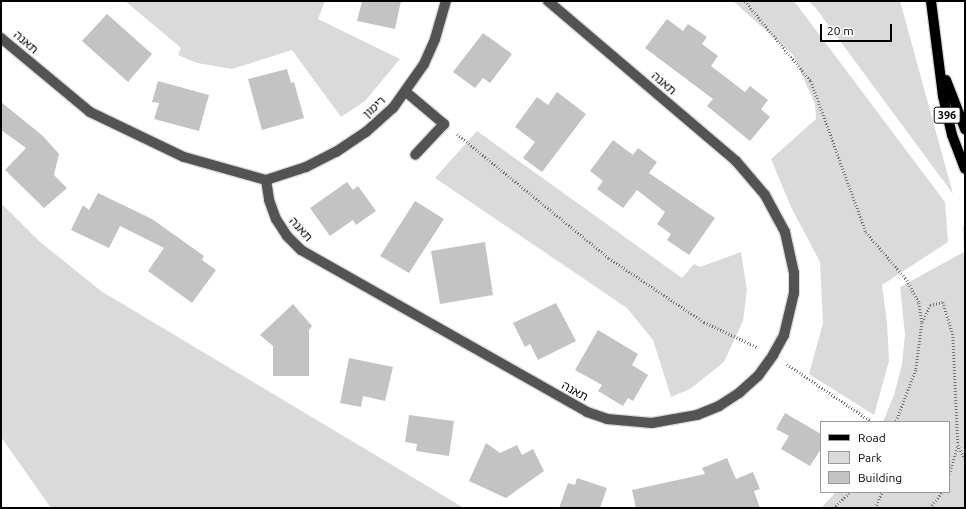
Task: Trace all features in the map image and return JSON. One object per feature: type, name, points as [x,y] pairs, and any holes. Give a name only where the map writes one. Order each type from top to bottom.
[{"type":"main road","name":"396","points":[[931,1],[947,116],[965,169]]},
{"type":"main road","name":"396","points":[[938,58],[965,129]]},
{"type":"street","name":"רימון","points":[[266,180],[306,167],[336,152],[366,132],[393,108],[406,92],[424,64],[435,40],[446,1]]},
{"type":"street","name":"תאנה","points":[[1,38],[90,112],[184,157],[266,180],[269,200],[276,219],[287,236],[301,250],[587,412],[607,419],[644,423],[674,421],[697,415],[739,393],[758,376],[773,355],[791,314],[794,273],[785,232],[765,195],[736,161],[548,1]]},
{"type":"street","points":[[406,92],[444,124],[415,155]]},
{"type":"path","points":[[745,1],[811,81],[866,232],[907,280],[919,302],[922,323],[916,370],[896,421]]},
{"type":"path","points":[[444,124],[610,258],[704,322],[773,355],[871,421]]},
{"type":"path","points":[[922,323],[930,305],[943,302],[953,334],[958,445],[950,471]]},
{"type":"path","points":[[958,445],[965,459]]},
{"type":"path","points":[[833,508],[849,493]]},
{"type":"path","points":[[875,508],[882,493]]},
{"type":"path","points":[[930,508],[941,493]]},
{"type":"green space","points":[[125,1],[325,1],[318,19],[400,59],[365,101],[341,117],[292,50],[232,69],[197,63],[178,55],[181,48]]},
{"type":"green space","points":[[733,1],[794,1],[945,202],[948,242],[882,285],[887,322],[889,361],[874,415],[809,374],[823,323],[820,262],[791,207],[771,159],[816,119],[815,104],[793,55]]},
{"type":"green space","points":[[808,1],[900,1],[953,194],[815,7]]},
{"type":"green space","points":[[477,131],[682,278],[694,264],[700,267],[741,252],[747,290],[743,321],[724,362],[690,389],[671,397],[653,340],[627,308],[435,178]]},
{"type":"green space","points":[[1,203],[39,241],[101,291],[464,508],[51,508],[1,437]]},
{"type":"green space","points":[[963,226],[965,228],[965,508],[821,508],[835,493],[950,493],[950,421],[883,421],[894,395],[902,364],[905,334],[900,287],[964,252]]},
{"type":"building","points":[[362,1],[401,1],[395,29],[357,21]]},
{"type":"building","points":[[107,14],[152,54],[128,82],[82,41]]},
{"type":"building","points":[[667,19],[683,31],[688,24],[707,37],[702,44],[718,56],[711,66],[745,92],[750,86],[768,100],[761,109],[770,117],[750,141],[707,106],[713,99],[645,48]]},
{"type":"building","points":[[483,33],[512,54],[490,83],[483,78],[475,88],[453,72]]},
{"type":"building","points":[[287,69],[291,83],[294,82],[304,118],[262,130],[248,79]]},
{"type":"building","points":[[158,81],[209,95],[199,131],[154,119],[159,103],[152,102]]},
{"type":"building","points":[[557,92],[586,114],[542,172],[523,158],[535,142],[515,127],[537,97],[548,105]]},
{"type":"building","points":[[1,102],[43,136],[59,154],[54,175],[67,188],[44,208],[5,170],[26,148],[1,130]]},
{"type":"building","points":[[613,140],[633,155],[638,148],[657,162],[649,173],[715,218],[689,255],[667,240],[671,234],[657,224],[665,212],[637,190],[623,208],[597,189],[603,181],[590,171]]},
{"type":"building","points":[[347,182],[353,190],[358,186],[376,211],[356,225],[353,220],[330,236],[310,208]]},
{"type":"building","points":[[98,193],[152,219],[204,256],[202,260],[216,270],[192,303],[148,271],[164,248],[120,226],[109,248],[71,230],[83,205],[89,210]]},
{"type":"building","points":[[415,201],[444,219],[409,273],[380,256]]},
{"type":"building","points":[[485,242],[493,295],[440,304],[431,251]]},
{"type":"building","points":[[556,303],[576,341],[538,360],[530,344],[525,347],[513,323]]},
{"type":"building","points":[[293,304],[312,326],[309,330],[309,376],[273,376],[273,346],[260,335]]},
{"type":"building","points":[[598,330],[638,354],[632,365],[648,375],[633,401],[628,398],[623,406],[598,391],[602,385],[575,370]]},
{"type":"building","points":[[349,358],[393,367],[385,401],[363,396],[361,407],[340,403]]},
{"type":"building","points":[[785,413],[820,433],[820,451],[810,466],[781,449],[789,436],[776,429]]},
{"type":"building","points":[[409,415],[454,421],[449,456],[416,451],[417,444],[405,442]]},
{"type":"building","points":[[486,443],[500,453],[517,445],[522,455],[533,449],[544,471],[506,498],[469,481]]},
{"type":"building","points":[[727,458],[736,479],[753,472],[760,489],[754,491],[760,508],[636,508],[632,490],[705,474],[702,468]]},
{"type":"building","points":[[577,478],[607,488],[600,508],[559,508],[568,483],[575,485]]}]
